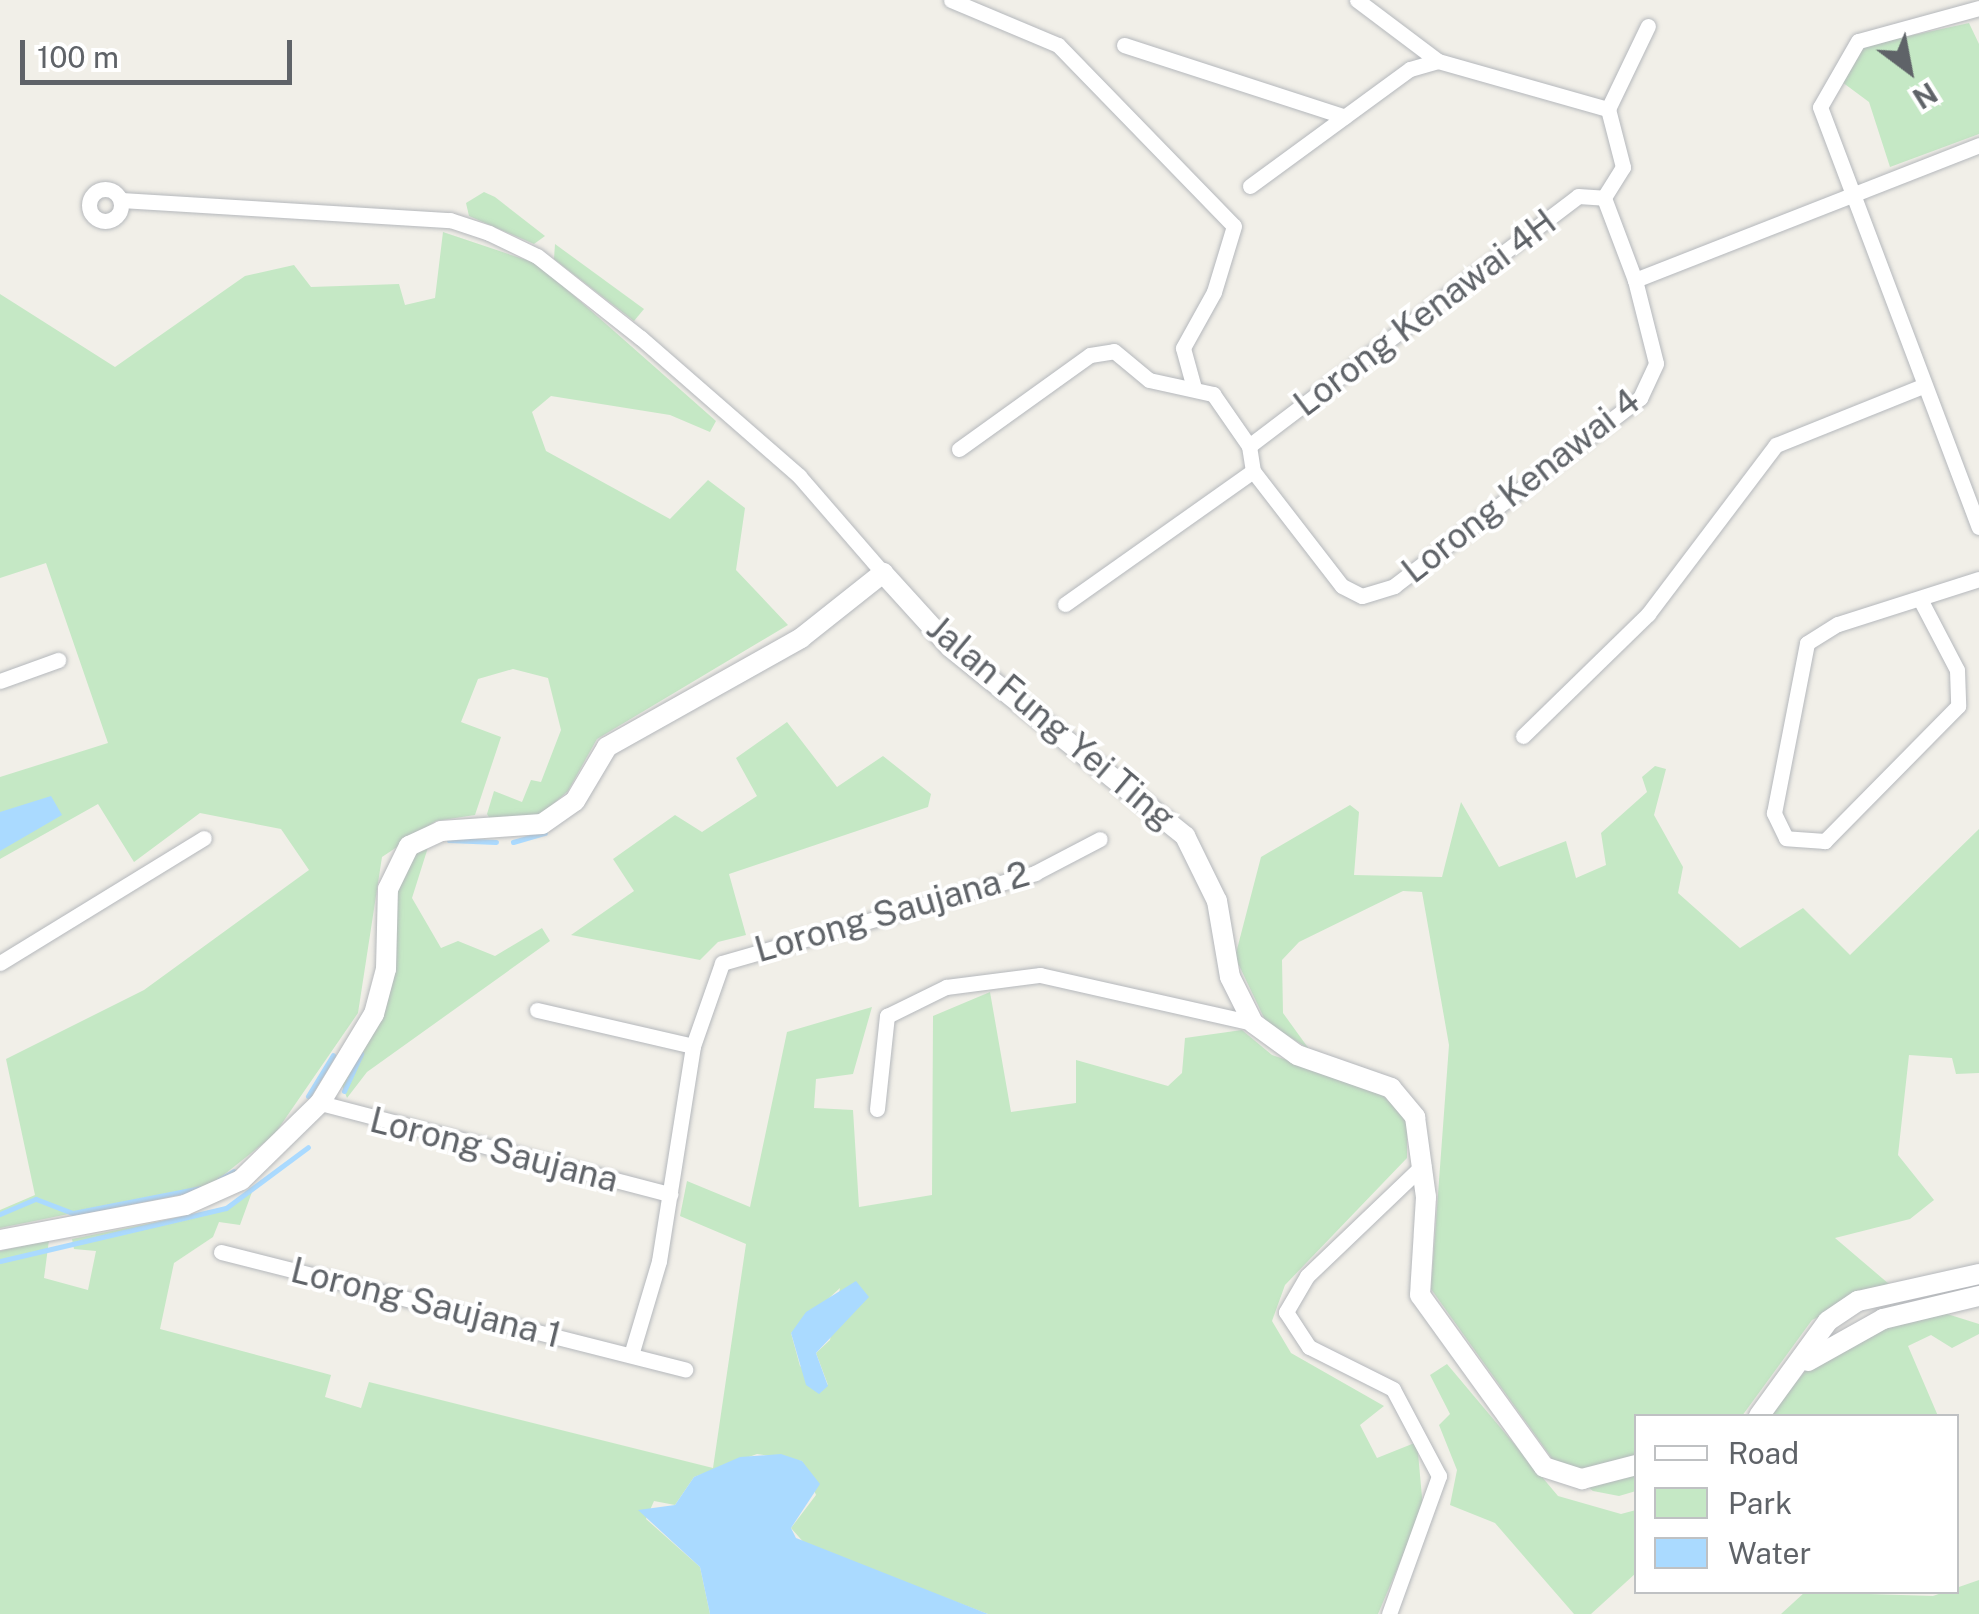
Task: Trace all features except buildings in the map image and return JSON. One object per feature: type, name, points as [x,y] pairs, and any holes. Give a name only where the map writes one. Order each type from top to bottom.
[{"type":"street","points":[[951,0],[1058,44],[1234,226],[1221,276],[1182,348],[1194,388]]},
{"type":"street","points":[[1357,0],[1438,61],[1608,108]]},
{"type":"street","points":[[1979,8],[1852,48],[1820,107],[1979,528]]},
{"type":"street","points":[[1604,198],[1623,158],[1608,108],[1648,26]]},
{"type":"street","points":[[1124,45],[1345,117]]},
{"type":"street","points":[[1250,186],[1410,69],[1438,61]]},
{"type":"street","points":[[1636,280],[1979,144]]},
{"type":"street","name":"Lorong Kenawai 4H","points":[[1249,446],[1578,196],[1604,198]]},
{"type":"street","name":"Lorong Kenawai 4","points":[[959,449],[1102,349],[1149,380],[1213,394],[1249,446],[1253,471],[1342,586],[1362,596],[1394,586],[1655,379],[1636,280],[1604,198]]},
{"type":"street","name":"Jalan Fung Yei Ting","points":[[121,200],[450,220],[505,240],[642,338],[785,463],[950,647],[1184,836],[1217,900],[1230,977],[1253,1023],[1286,1049],[1390,1088],[1416,1117],[1423,1165],[1420,1295],[1509,1424],[1558,1476],[1617,1477],[1634,1467]]},
{"type":"street","points":[[1523,736],[1648,614],[1776,445],[1842,411],[1923,386]]},
{"type":"street","points":[[1065,604],[1253,471]]},
{"type":"street","points":[[0,1240],[214,1194],[320,1104],[374,1014],[386,970],[388,889],[410,846],[440,831],[542,824],[575,801],[607,747],[801,638],[883,573]]},
{"type":"street","points":[[1921,602],[1957,670],[1958,706],[1825,841],[1786,838],[1774,814],[1807,642],[1838,624],[1921,602],[1979,579]]},
{"type":"street","points":[[0,681],[58,660]]},
{"type":"street","points":[[0,963],[204,838]]},
{"type":"street","name":"Lorong Saujana 2","points":[[631,1355],[670,1194],[693,1046],[722,963],[1035,873],[1100,839]]},
{"type":"street","points":[[877,1109],[887,1016],[946,987],[1040,975],[1253,1023]]},
{"type":"street","points":[[537,1010],[693,1046]]},
{"type":"street","name":"Lorong Saujana","points":[[320,1104],[670,1194]]},
{"type":"street","points":[[1388,1614],[1439,1476],[1393,1389],[1310,1347],[1286,1312],[1307,1276],[1423,1165]]},
{"type":"street","name":"Lorong Saujana 1","points":[[221,1252],[685,1369]]},
{"type":"street","points":[[1761,1414],[1828,1322],[1873,1296],[1979,1274]]},
{"type":"street","points":[[1873,1296],[1883,1319]]},
{"type":"street","points":[[1785,1382],[1821,1350],[1883,1319],[1979,1296]]},
{"type":"green space","points":[[1969,23],[1979,44],[1979,134],[1890,167],[1869,102],[1842,82],[1863,46]]},
{"type":"green space","points":[[484,192],[545,236],[534,244],[469,216],[466,203]]},
{"type":"green space","points":[[443,232],[538,264],[716,421],[710,432],[670,415],[551,396],[532,412],[546,451],[670,519],[708,480],[745,508],[736,570],[788,625],[597,739],[568,791],[538,817],[492,822],[487,814],[494,791],[522,802],[531,780],[541,782],[561,730],[548,678],[513,669],[478,679],[461,722],[501,737],[475,815],[436,821],[382,857],[358,1013],[274,1135],[211,1185],[0,1228],[0,1210],[35,1195],[6,1059],[144,990],[309,870],[281,829],[200,813],[134,862],[98,804],[0,859],[0,777],[108,743],[46,563],[0,578],[0,294],[115,367],[245,276],[294,265],[311,287],[399,284],[405,305],[435,298]]},
{"type":"green space","points":[[555,244],[644,309],[634,321],[554,259]]},
{"type":"green space","points":[[787,722],[837,787],[883,756],[931,794],[928,807],[729,874],[746,935],[718,942],[700,960],[571,935],[634,891],[613,859],[675,815],[702,832],[757,796],[736,758]]},
{"type":"green space","points":[[1655,766],[1666,769],[1654,815],[1683,867],[1678,893],[1740,948],[1803,908],[1850,955],[1979,829],[1979,1073],[1956,1074],[1952,1058],[1909,1055],[1898,1155],[1934,1200],[1910,1219],[1835,1238],[1889,1284],[1812,1320],[1743,1414],[1634,1414],[1634,1492],[1619,1496],[1593,1491],[1553,1460],[1431,1289],[1449,1045],[1422,892],[1403,891],[1299,942],[1282,960],[1283,1013],[1309,1049],[1266,1022],[1235,957],[1261,857],[1350,805],[1359,812],[1354,875],[1442,877],[1461,802],[1499,867],[1566,841],[1576,878],[1606,865],[1601,833],[1647,792],[1642,777]]},
{"type":"green space","points":[[430,841],[412,898],[441,948],[458,941],[495,956],[542,928],[550,941],[367,1072],[347,1098],[341,1083],[364,1043],[392,891],[401,863]]},
{"type":"green space","points":[[990,992],[1011,1112],[1076,1103],[1076,1060],[1168,1086],[1182,1073],[1185,1038],[1242,1030],[1272,1055],[1377,1090],[1407,1118],[1407,1158],[1285,1285],[1272,1321],[1291,1353],[1384,1406],[1360,1425],[1377,1458],[1417,1442],[1423,1508],[1378,1614],[988,1614],[806,1545],[791,1528],[816,1495],[802,1461],[757,1454],[694,1477],[675,1505],[654,1501],[646,1519],[700,1567],[710,1614],[0,1614],[0,1251],[49,1240],[44,1278],[88,1290],[96,1251],[74,1249],[72,1239],[226,1208],[252,1192],[240,1225],[219,1222],[213,1237],[174,1263],[160,1329],[331,1375],[325,1397],[361,1408],[369,1382],[713,1468],[746,1244],[680,1216],[687,1181],[750,1207],[787,1032],[872,1007],[853,1074],[816,1079],[814,1108],[853,1110],[859,1207],[932,1195],[933,1016]],"holes":[[[840,1288],[830,1340],[816,1353],[828,1385],[800,1366],[791,1333]]]},
{"type":"green space","points":[[1928,1308],[1979,1324],[1979,1334],[1952,1348],[1931,1335],[1908,1346],[1937,1414],[1770,1414],[1826,1346]]},
{"type":"green space","points":[[1447,1364],[1558,1496],[1621,1514],[1634,1511],[1634,1575],[1591,1614],[1574,1614],[1495,1523],[1450,1505],[1457,1470],[1439,1425],[1450,1414],[1430,1375]]},
{"type":"green space","points":[[1979,1580],[1979,1614],[1781,1614],[1803,1594],[1933,1596],[1959,1594],[1959,1587]]},
{"type":"water","points":[[51,796],[62,815],[0,851],[0,812]]},
{"type":"water","points":[[856,1281],[869,1297],[816,1353],[828,1386],[819,1394],[806,1385],[791,1333],[806,1312]]},
{"type":"water","points":[[781,1454],[802,1461],[820,1484],[791,1528],[796,1538],[988,1614],[710,1614],[700,1567],[638,1510],[675,1505],[694,1477],[740,1457]]},
{"type":"waterway","points":[[513,842],[545,833]]},
{"type":"waterway","points":[[449,840],[496,842]]},
{"type":"waterway","points":[[344,1091],[361,1054]]},
{"type":"waterway","points":[[308,1096],[333,1055]]},
{"type":"waterway","points":[[0,1261],[226,1208],[308,1147]]},
{"type":"waterway","points":[[219,1180],[234,1171]]},
{"type":"waterway","points":[[0,1214],[36,1199],[73,1213],[200,1188]]}]
